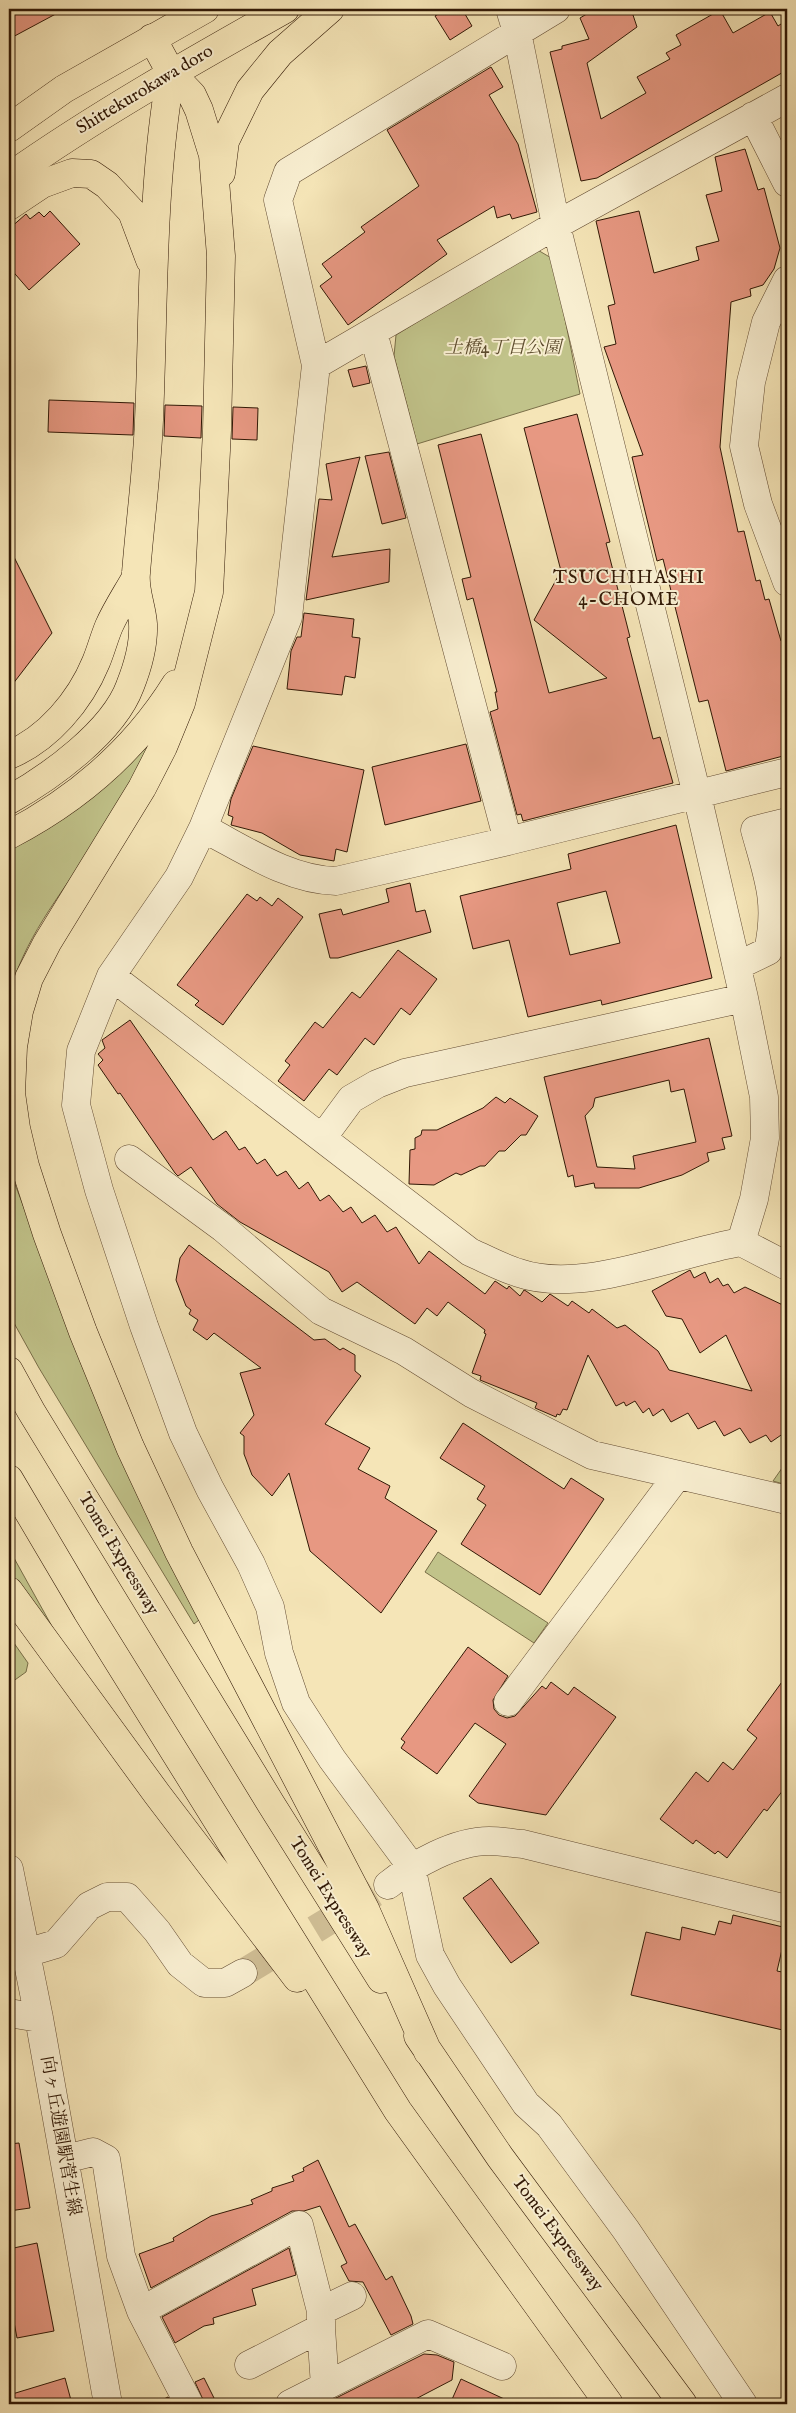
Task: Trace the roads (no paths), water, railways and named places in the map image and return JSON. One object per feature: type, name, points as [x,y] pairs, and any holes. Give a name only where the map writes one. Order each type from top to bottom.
[{"type":"main road","points":[[9,128],[64,89],[205,9]]},
{"type":"main road","name":"Shittekurokawa doro","points":[[9,177],[87,124],[170,73],[285,9]]},
{"type":"main road","points":[[217,204],[225,141],[250,90],[280,53],[330,9]]},
{"type":"main road","points":[[152,38],[170,73],[192,95],[199,110],[213,155],[222,256],[217,430],[209,592],[198,642],[181,703],[159,755],[137,796],[47,942],[29,978],[19,1011],[13,1047],[11,1093],[16,1128],[25,1166],[83,1332],[130,1447],[179,1552],[365,1909],[428,2052]]},
{"type":"main road","points":[[9,800],[38,784],[81,750],[112,716],[130,688],[140,657],[143,624],[135,579],[149,423],[162,124],[170,73]]},
{"type":"main road","points":[[9,206],[42,184],[72,173],[91,174],[107,185],[132,212],[155,274]]},
{"type":"main road","points":[[9,755],[20,751],[50,730],[77,696],[95,664],[109,626],[135,579]]},
{"type":"main road","points":[[9,835],[78,793],[117,758],[162,706],[198,642]]},
{"type":"main road","name":"Tomei Expressway","points":[[9,1371],[31,1411],[271,1804],[428,2052],[500,2157],[683,2404]]},
{"type":"main road","points":[[9,1479],[87,1611],[398,2111]]},
{"type":"main road","points":[[9,1591],[157,1794],[398,2111],[454,2192],[609,2404]]},
{"type":"street","points":[[556,9],[513,20],[288,172],[278,200],[316,365],[288,617],[203,828],[179,877],[111,976],[81,1051],[76,1105],[99,1190],[144,1326],[184,1433],[210,1489],[251,1564],[270,1607],[279,1653],[296,1703],[332,1759],[411,1866],[430,1955],[447,1986],[526,2104],[549,2125],[626,2230],[743,2404]]},
{"type":"street","points":[[513,20],[556,226],[697,795],[737,966],[764,1097],[765,1138],[754,1199],[740,1242]]},
{"type":"street","points":[[316,365],[556,226],[787,98]]},
{"type":"street","points":[[754,116],[787,183]]},
{"type":"street","points":[[787,280],[766,322],[755,364],[751,382],[744,446],[758,504],[787,582]]},
{"type":"street","points":[[373,332],[508,841]]},
{"type":"street","points":[[203,828],[298,875],[316,881],[336,881],[508,841],[787,772]]},
{"type":"street","points":[[737,966],[768,951],[773,928],[772,894],[755,830],[787,822]]},
{"type":"street","points":[[772,894],[787,841]]},
{"type":"street","points":[[111,976],[323,1137],[470,1252],[520,1274],[563,1280],[610,1273],[740,1242],[786,1258]]},
{"type":"street","points":[[323,1137],[352,1099],[377,1084],[405,1073],[744,998]]},
{"type":"street","points":[[129,1159],[223,1228],[321,1311],[404,1350],[471,1393],[592,1455],[787,1500]]},
{"type":"street","points":[[508,1702],[677,1476]]},
{"type":"street","points":[[388,1884],[411,1866],[458,1847],[487,1841],[524,1844],[787,1909]]},
{"type":"street","name":"向ヶ丘遊園駅菅生線","points":[[9,1869],[39,2018],[108,2404]]},
{"type":"street","points":[[26,1953],[56,1944],[89,1906],[107,1897],[127,1897],[157,1931],[180,1964],[204,1983],[224,1983],[243,1973]]},
{"type":"street","points":[[9,2013],[39,2018]]},
{"type":"street","points":[[65,2159],[93,2152],[106,2159],[121,2256],[141,2311],[190,2404]]},
{"type":"street","points":[[141,2311],[299,2225],[321,2319],[325,2386]]},
{"type":"street","points":[[249,2365],[321,2319],[352,2296]]},
{"type":"street","points":[[290,2404],[428,2334],[502,2366]]},
{"type":"tunnel","points":[[243,1973],[388,1885]]},
{"type":"district","name":"TSUCHIHASHI 4-CHOME","points":[[629,589]]},
{"type":"park label","name":"土橋4丁目公園","points":[[503,348]]}]
